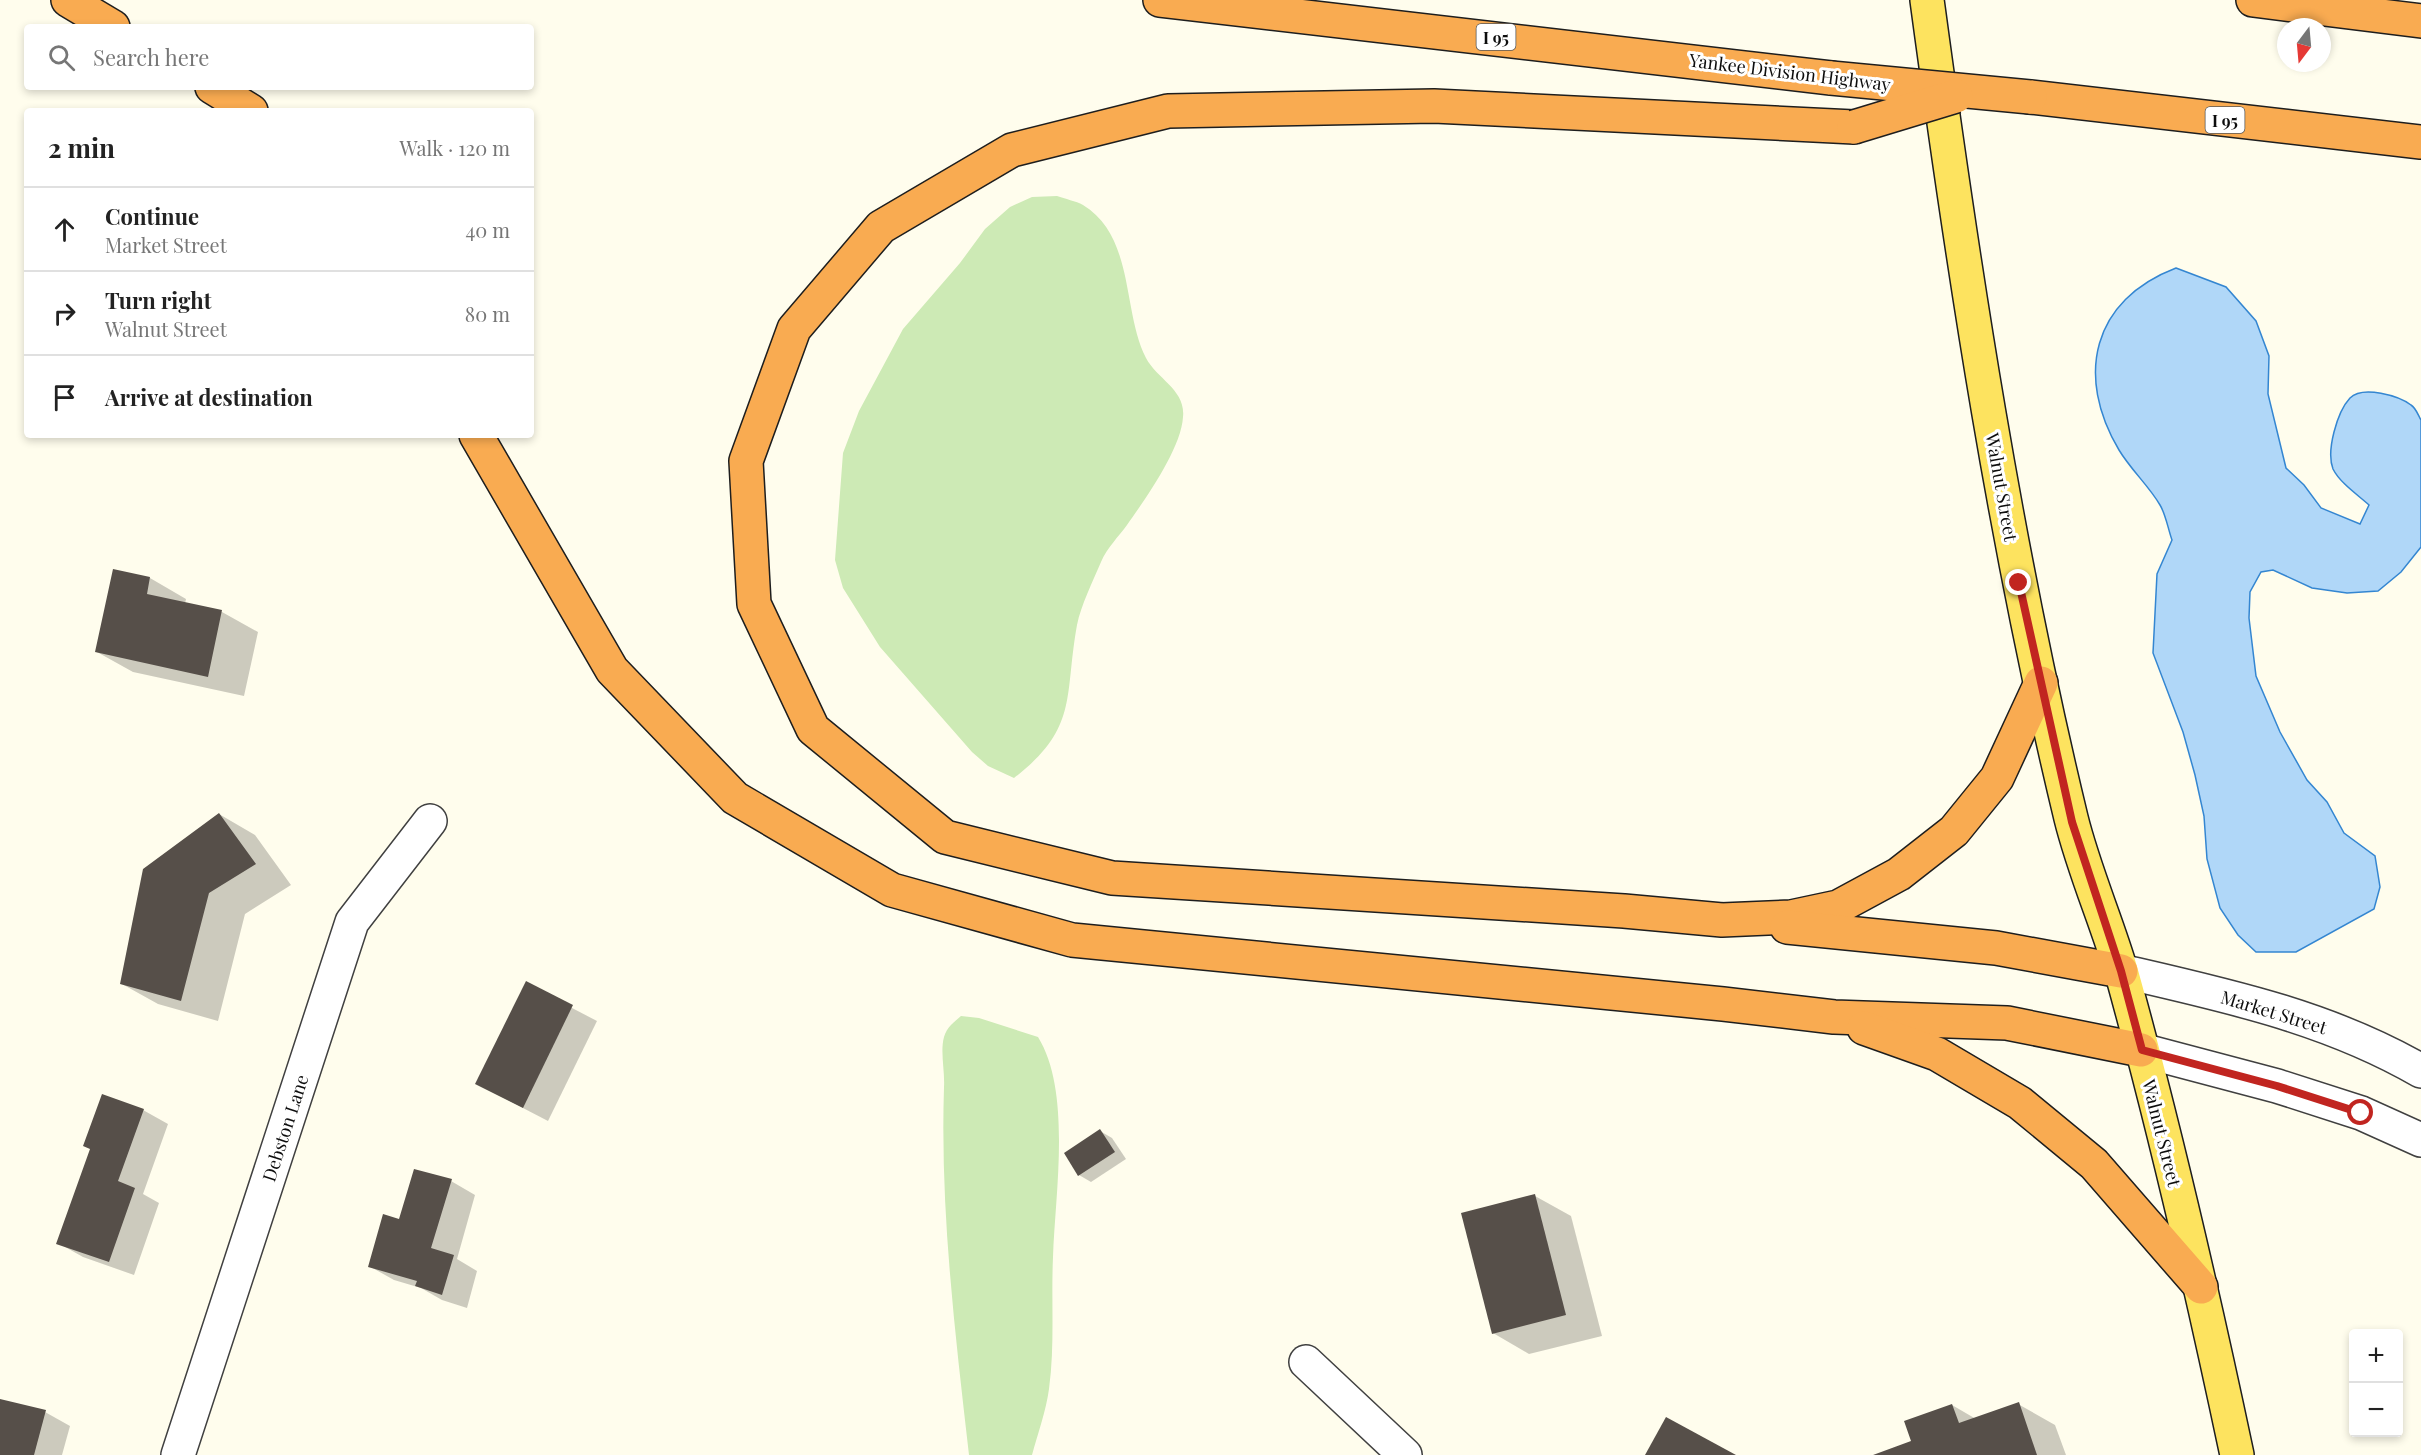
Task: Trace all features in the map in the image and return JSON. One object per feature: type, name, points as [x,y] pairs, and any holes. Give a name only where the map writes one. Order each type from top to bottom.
[{"type":"highway","points":[[68,0],[107,24]]},
{"type":"highway","name":"Yankee Division Highway","points":[[1160,0],[1831,78],[2030,97],[2421,142]]},
{"type":"highway","points":[[2253,0],[2421,21]]},
{"type":"highway","points":[[217,90],[246,108]]},
{"type":"highway","points":[[1970,92],[1854,128],[1434,106],[1168,111],[1012,150],[881,227],[794,329],[747,462],[754,604],[813,729],[945,837],[1112,878],[1624,911],[1722,920],[1996,948],[2121,971]]},
{"type":"highway","points":[[478,438],[612,670],[735,798],[892,890],[1072,940],[1834,1017],[2007,1023],[2142,1050]]},
{"type":"highway","points":[[1722,920],[1791,917],[1838,907],[1899,874],[1954,831],[1997,777],[2041,683]]},
{"type":"highway","points":[[1834,1017],[1937,1054],[2020,1103],[2094,1164],[2201,1287]]},
{"type":"main road","name":"Walnut Street","points":[[1927,0],[1957,219],[2019,583],[2072,822],[2121,971],[2201,1287],[2236,1455]]},
{"type":"street","name":"Debston Lane","points":[[178,1455],[352,922],[430,821]]},
{"type":"street","name":"Market Street","points":[[2121,971],[2274,1007],[2381,1048],[2421,1071]]},
{"type":"street","points":[[2142,1050],[2277,1086],[2361,1113],[2421,1140]]},
{"type":"street","points":[[1306,1362],[1406,1455]]},
{"type":"green space","points":[[1057,196],[1083,205],[1100,219],[1111,236],[1119,255],[1133,319],[1146,358],[1176,392],[1183,408],[1183,417],[1181,430],[1169,458],[1127,525],[1106,552],[1081,609],[1065,710],[1059,727],[1035,760],[1014,778],[988,766],[972,752],[880,647],[843,588],[835,560],[843,453],[859,411],[903,329],[960,263],[985,229],[1010,207],[1032,197]]},
{"type":"green space","points":[[961,1016],[979,1018],[1038,1037],[1048,1060],[1055,1086],[1059,1144],[1053,1257],[1052,1356],[1048,1397],[1032,1455],[969,1455],[946,1225],[943,1133],[943,1043],[947,1030]]},
{"type":"water","points":[[2176,268],[2226,287],[2256,321],[2269,356],[2268,394],[2286,468],[2304,485],[2321,508],[2360,524],[2369,505],[2340,479],[2331,461],[2332,442],[2337,422],[2350,398],[2363,392],[2390,395],[2413,406],[2421,420],[2421,547],[2401,572],[2378,591],[2347,593],[2312,588],[2273,570],[2261,572],[2250,592],[2249,618],[2256,676],[2280,732],[2307,780],[2327,802],[2344,833],[2375,856],[2380,887],[2374,909],[2296,952],[2256,952],[2238,935],[2220,908],[2207,859],[2204,816],[2195,775],[2183,732],[2153,653],[2157,574],[2172,540],[2160,505],[2119,450],[2105,422],[2098,395],[2096,368],[2100,343],[2109,320],[2125,300],[2148,282]]},
{"type":"building","points":[[113,569],[150,577],[147,594],[222,610],[208,677],[95,652]]},
{"type":"building","points":[[219,813],[256,864],[209,893],[181,1001],[120,984],[143,869]]},
{"type":"building","points":[[526,981],[573,1005],[523,1108],[475,1084]]},
{"type":"building","points":[[102,1094],[144,1109],[118,1181],[135,1188],[109,1262],[56,1244],[90,1149],[83,1146]]},
{"type":"building","points":[[1100,1129],[1115,1152],[1078,1176],[1064,1153]]},
{"type":"building","points":[[414,1169],[452,1179],[431,1248],[454,1255],[442,1295],[415,1286],[417,1281],[368,1267],[383,1214],[399,1219]]},
{"type":"building","points":[[1535,1194],[1566,1315],[1492,1334],[1461,1213]]},
{"type":"building","points":[[0,1399],[46,1410],[34,1455],[0,1455]]},
{"type":"building","points":[[2019,1402],[2037,1455],[1873,1455],[1911,1441],[1904,1421],[1952,1404],[1959,1423]]},
{"type":"building","points":[[1666,1417],[1736,1455],[1645,1455]]},
{"type":"route","points":[[2019,583],[2072,822],[2121,971],[2142,1050],[2277,1086],[2361,1113]]}]
